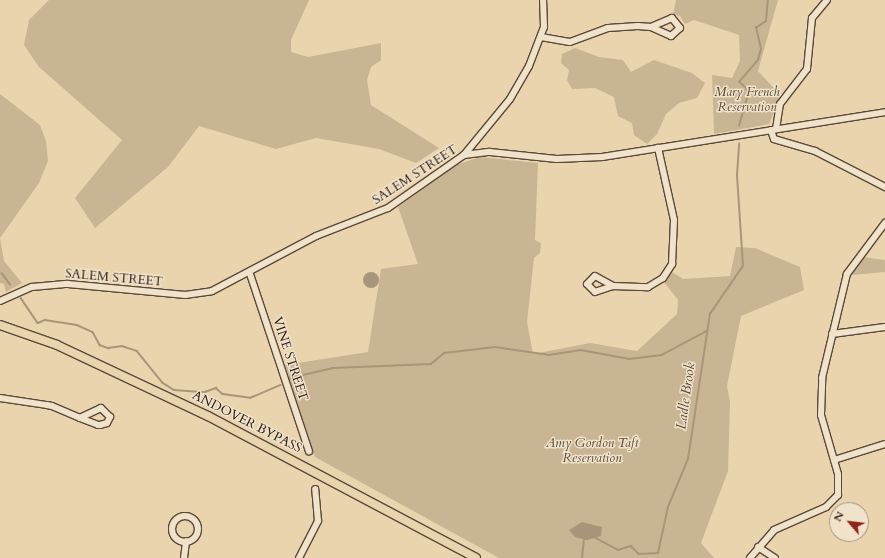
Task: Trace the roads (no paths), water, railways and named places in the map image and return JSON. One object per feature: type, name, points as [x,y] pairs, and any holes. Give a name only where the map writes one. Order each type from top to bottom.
[{"type":"main road","name":"ANDOVER BYPASS","points":[[0,325],[57,345],[202,412],[476,558]]},
{"type":"street","points":[[464,155],[510,99],[541,37],[543,0]]},
{"type":"street","points":[[827,0],[812,18],[807,69],[780,104],[774,129],[774,139],[815,151],[885,187]]},
{"type":"street","points":[[541,37],[570,42],[608,28],[651,27]]},
{"type":"street","name":"SALEM STREET","points":[[0,301],[32,287],[68,284],[164,294],[199,294],[250,274],[316,236],[388,208],[464,155],[490,152],[577,159],[658,148],[885,112]]},
{"type":"street","points":[[613,286],[651,286],[665,276],[672,264],[674,220],[658,148]]},
{"type":"street","points":[[750,558],[758,547],[777,528],[831,504],[839,486],[820,402],[832,334],[847,274],[885,223]]},
{"type":"street","name":"VINE STREET","points":[[250,274],[309,451]]},
{"type":"street","points":[[832,334],[885,327]]},
{"type":"street","points":[[0,398],[47,404],[80,418]]},
{"type":"street","points":[[834,460],[885,444]]},
{"type":"street","points":[[299,558],[318,521],[315,489]]},
{"type":"street","points":[[184,516],[194,520],[198,528],[194,538],[186,541],[177,538],[173,529],[177,519],[184,516]]},
{"type":"street","points":[[184,558],[186,541]]},
{"type":"street","points":[[758,547],[775,558]]},
{"type":"waterway","name":"Ladle Brook","points":[[739,126],[749,91],[739,82],[758,60],[761,49],[756,28],[766,21],[768,0]]},
{"type":"waterway","name":"Ladle Brook","points":[[594,537],[618,550],[631,546],[639,554],[658,553],[668,507],[688,459],[710,314],[743,266],[737,175],[739,144]]},
{"type":"waterway","points":[[2,273],[10,284]]},
{"type":"waterway","points":[[21,298],[38,323],[45,320],[77,325],[93,332],[100,345],[108,348],[122,346],[137,351],[163,383],[174,390],[205,392],[216,388],[223,394],[250,398],[280,385]]},
{"type":"waterway","points":[[290,378],[333,368],[431,364],[444,353],[495,347],[549,355],[581,350],[629,359],[662,355],[707,331]]},
{"type":"waterway","name":"Ladle Brook","points":[[582,558],[584,540]]},
{"type":"park label","name":"Mary French Reservation","points":[[747,100]]},
{"type":"park label","name":"Amy Gordon Taft Reservation","points":[[592,452]]}]
